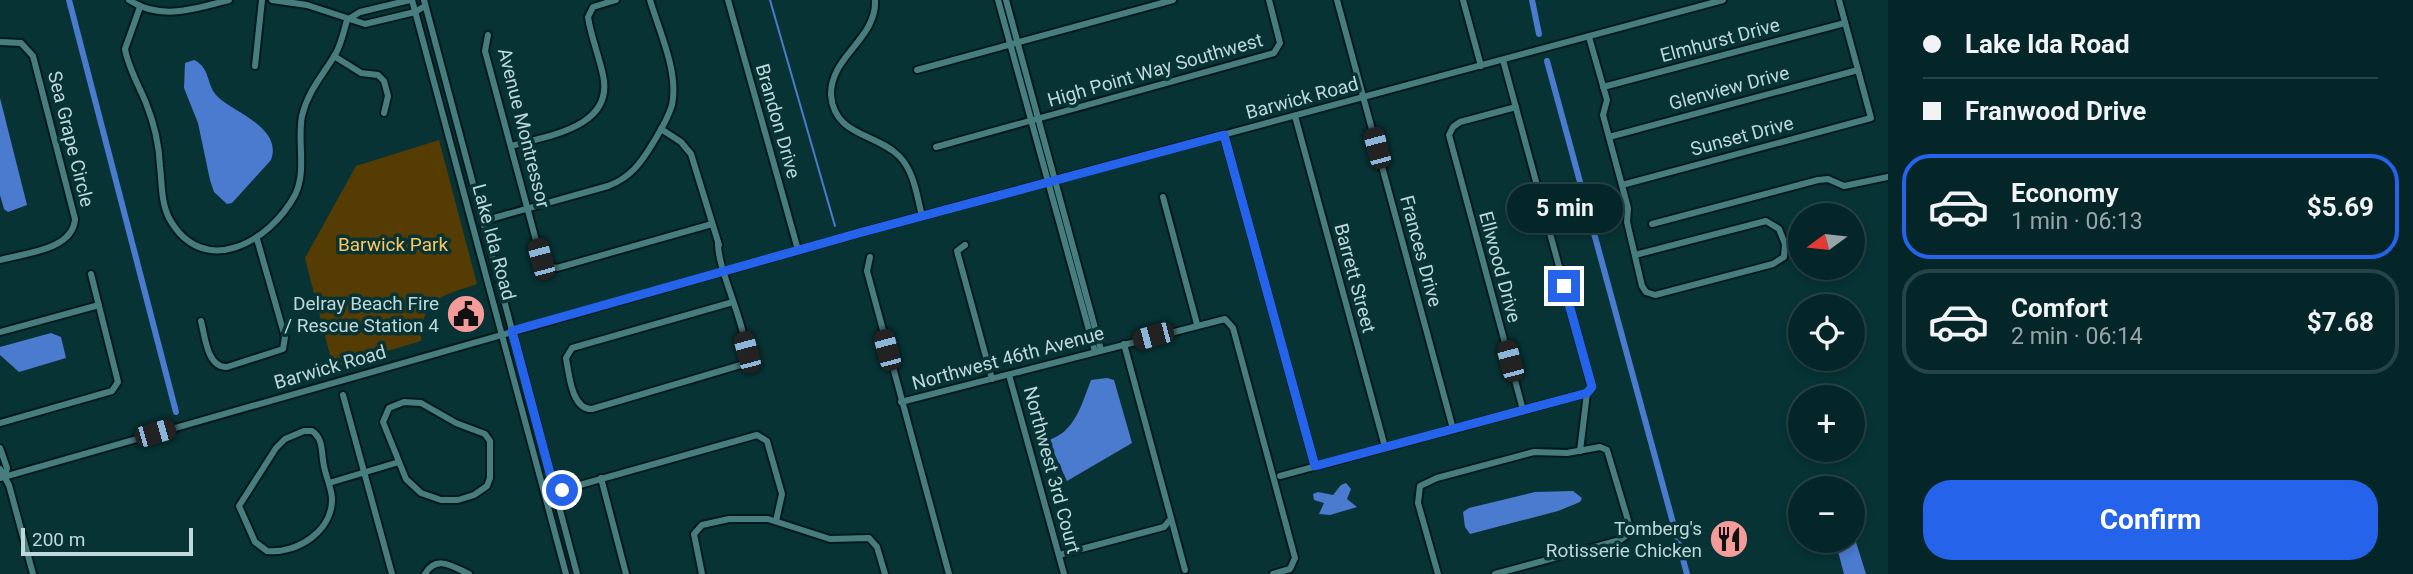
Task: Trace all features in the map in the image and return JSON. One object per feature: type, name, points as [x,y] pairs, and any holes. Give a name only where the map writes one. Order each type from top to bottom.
[{"type":"street","points":[[129,0],[140,7],[173,13],[229,0]]},
{"type":"street","points":[[255,66],[262,0]]},
{"type":"street","points":[[272,0],[317,4],[347,20],[365,24],[415,12],[424,3]]},
{"type":"street","points":[[140,7],[126,40],[125,53],[152,122],[166,209],[178,230],[205,247],[232,249],[257,239],[271,227],[296,192],[301,176],[301,123],[306,101],[319,76],[334,56],[347,20],[360,12],[412,0],[424,3]]},
{"type":"street","name":"Lake Ida Road","points":[[412,0],[566,574]]},
{"type":"street","points":[[511,146],[575,128],[594,114],[601,101],[604,80],[588,17],[593,7],[616,0]]},
{"type":"street","points":[[483,221],[624,179],[638,167],[661,130],[671,105],[673,87],[650,0]]},
{"type":"street","name":"Brandon Drive","points":[[729,0],[798,250]]},
{"type":"street","points":[[876,0],[872,24],[835,74],[832,99],[836,114],[846,126],[894,152],[905,163],[922,216]]},
{"type":"street","points":[[998,0],[1014,43]]},
{"type":"street","points":[[1006,0],[1014,43],[1098,351]]},
{"type":"street","points":[[917,70],[1173,0]]},
{"type":"street","name":"High Point Way Southwest","points":[[936,147],[1274,53],[1279,49],[1269,0]]},
{"type":"street","name":"Frances Drive","points":[[1337,0],[1453,429]]},
{"type":"street","points":[[1463,0],[1481,66]]},
{"type":"street","name":"Barwick Road","points":[[3,477],[798,250],[1723,0]]},
{"type":"street","points":[[1839,0],[1858,70]]},
{"type":"street","name":"Lake Ida Road","points":[[424,3],[577,574]]},
{"type":"street","name":"Elmhurst Drive","points":[[1603,87],[1845,23]]},
{"type":"street","name":"Avenue Montressor","points":[[488,35],[485,51],[541,259],[547,267],[557,268],[712,224]]},
{"type":"street","points":[[1590,37],[1607,105],[1603,115],[1622,185],[1635,255],[1642,286],[1646,292],[1655,295],[1773,264],[1784,257],[1785,248],[1779,229],[1766,221],[1635,255]]},
{"type":"street","name":"Sea Grape Circle","points":[[0,42],[21,43],[33,56],[75,223],[71,235],[61,243],[0,260]]},
{"type":"street","points":[[334,56],[361,73],[378,75],[384,80],[388,96],[384,113]]},
{"type":"street","points":[[1503,60],[1592,387],[1587,393],[1580,451]]},
{"type":"street","name":"Sunset Drive","points":[[1622,185],[1871,118],[1858,70]]},
{"type":"street","name":"Glenview Drive","points":[[1609,137],[1858,70]]},
{"type":"street","name":"Ellwood Drive","points":[[1517,107],[1460,122],[1450,131],[1453,153],[1523,410]]},
{"type":"street","name":"Barrett Street","points":[[1295,116],[1385,447]]},
{"type":"street","points":[[661,130],[681,142],[691,155],[718,243],[718,253],[733,302],[747,360],[741,366],[584,409],[576,400],[567,354],[572,348],[733,302]]},
{"type":"street","points":[[1224,135],[1315,466]]},
{"type":"street","points":[[1652,224],[1818,180],[1828,179],[1844,186],[1888,177]]},
{"type":"street","points":[[1163,197],[1197,324]]},
{"type":"street","points":[[201,321],[213,362],[219,367],[228,367],[280,352],[285,345],[257,239]]},
{"type":"street","points":[[965,245],[957,251],[992,379]]},
{"type":"street","points":[[870,257],[867,271],[949,574]]},
{"type":"street","points":[[0,423],[112,391],[116,387],[118,382],[91,274]]},
{"type":"street","points":[[0,332],[99,305]]},
{"type":"street","name":"Northwest 46th Avenue","points":[[901,402],[1221,319],[1228,321],[1233,327],[1277,477]]},
{"type":"street","points":[[1124,344],[1170,514],[1169,522],[1185,570]]},
{"type":"street","name":"Northwest 3rd Court","points":[[1009,374],[1064,574]]},
{"type":"street","points":[[1273,574],[1290,569],[1295,558],[1277,477],[1587,393]]},
{"type":"street","points":[[343,396],[392,574]]},
{"type":"street","points":[[404,402],[421,403],[456,423],[481,432],[489,441],[489,482],[474,495],[458,500],[441,500],[421,493],[406,479],[399,462],[383,418],[389,408],[404,402]]},
{"type":"street","points":[[304,431],[316,433],[321,440],[329,483],[330,513],[318,532],[303,544],[285,550],[267,551],[257,546],[239,506],[282,442],[304,431]]},
{"type":"street","points":[[555,492],[752,435],[761,436],[767,441],[782,494],[776,521]]},
{"type":"street","points":[[0,447],[7,468],[3,477]]},
{"type":"street","points":[[1438,574],[1418,503],[1419,489],[1437,478],[1523,454],[1580,451],[1600,447],[1610,453],[1630,527],[1624,538],[1495,574]]},
{"type":"street","points":[[329,483],[399,462]]},
{"type":"street","points":[[0,469],[33,574]]},
{"type":"street","points":[[601,478],[626,574]]},
{"type":"street","points":[[702,574],[693,538],[696,530],[742,517],[776,521],[825,538],[865,537],[873,540],[885,574]]},
{"type":"street","points":[[1059,555],[1164,527],[1169,522]]},
{"type":"street","points":[[425,574],[432,565],[440,562],[469,574]]},
{"type":"green space","name":"Barwick Park","points":[[439,140],[477,284],[443,296],[429,308],[422,327],[421,341],[333,367],[305,258],[356,166]]},
{"type":"water","points":[[194,60],[203,67],[217,96],[263,129],[273,148],[271,160],[232,203],[227,204],[214,192],[198,123],[184,88],[185,63]]},
{"type":"water","points":[[0,98],[27,205],[8,212],[4,209],[0,195]]},
{"type":"water","points":[[51,333],[61,337],[66,358],[19,372],[0,355],[0,347]]},
{"type":"water","points":[[1091,380],[1114,380],[1132,443],[1067,481],[1048,440],[1065,431],[1071,424]]},
{"type":"water","points":[[1346,483],[1351,489],[1347,499],[1357,507],[1330,515],[1319,514],[1324,503],[1314,500],[1313,494],[1318,492],[1333,495]]},
{"type":"water","points":[[1573,491],[1582,498],[1580,502],[1558,511],[1470,534],[1465,527],[1463,512],[1469,508],[1535,492]]},
{"type":"water","points":[[1838,553],[1859,553],[1866,574],[1844,574]]},
{"type":"waterway","points":[[69,0],[176,412]]},
{"type":"waterway","points":[[770,0],[835,226]]},
{"type":"waterway","points":[[1532,0],[1539,34]]},
{"type":"waterway","points":[[1547,61],[1687,574]]},
{"type":"place","name":"Delray Beach Fire / Rescue Station 4","points":[[466,314]]},
{"type":"place","name":"Tomberg's Rotisserie Chicken","points":[[1729,539]]},
{"type":"route","points":[[562,490],[555,492],[512,331],[859,233],[1224,135],[1315,466],[1587,393],[1592,387],[1564,286]]}]
